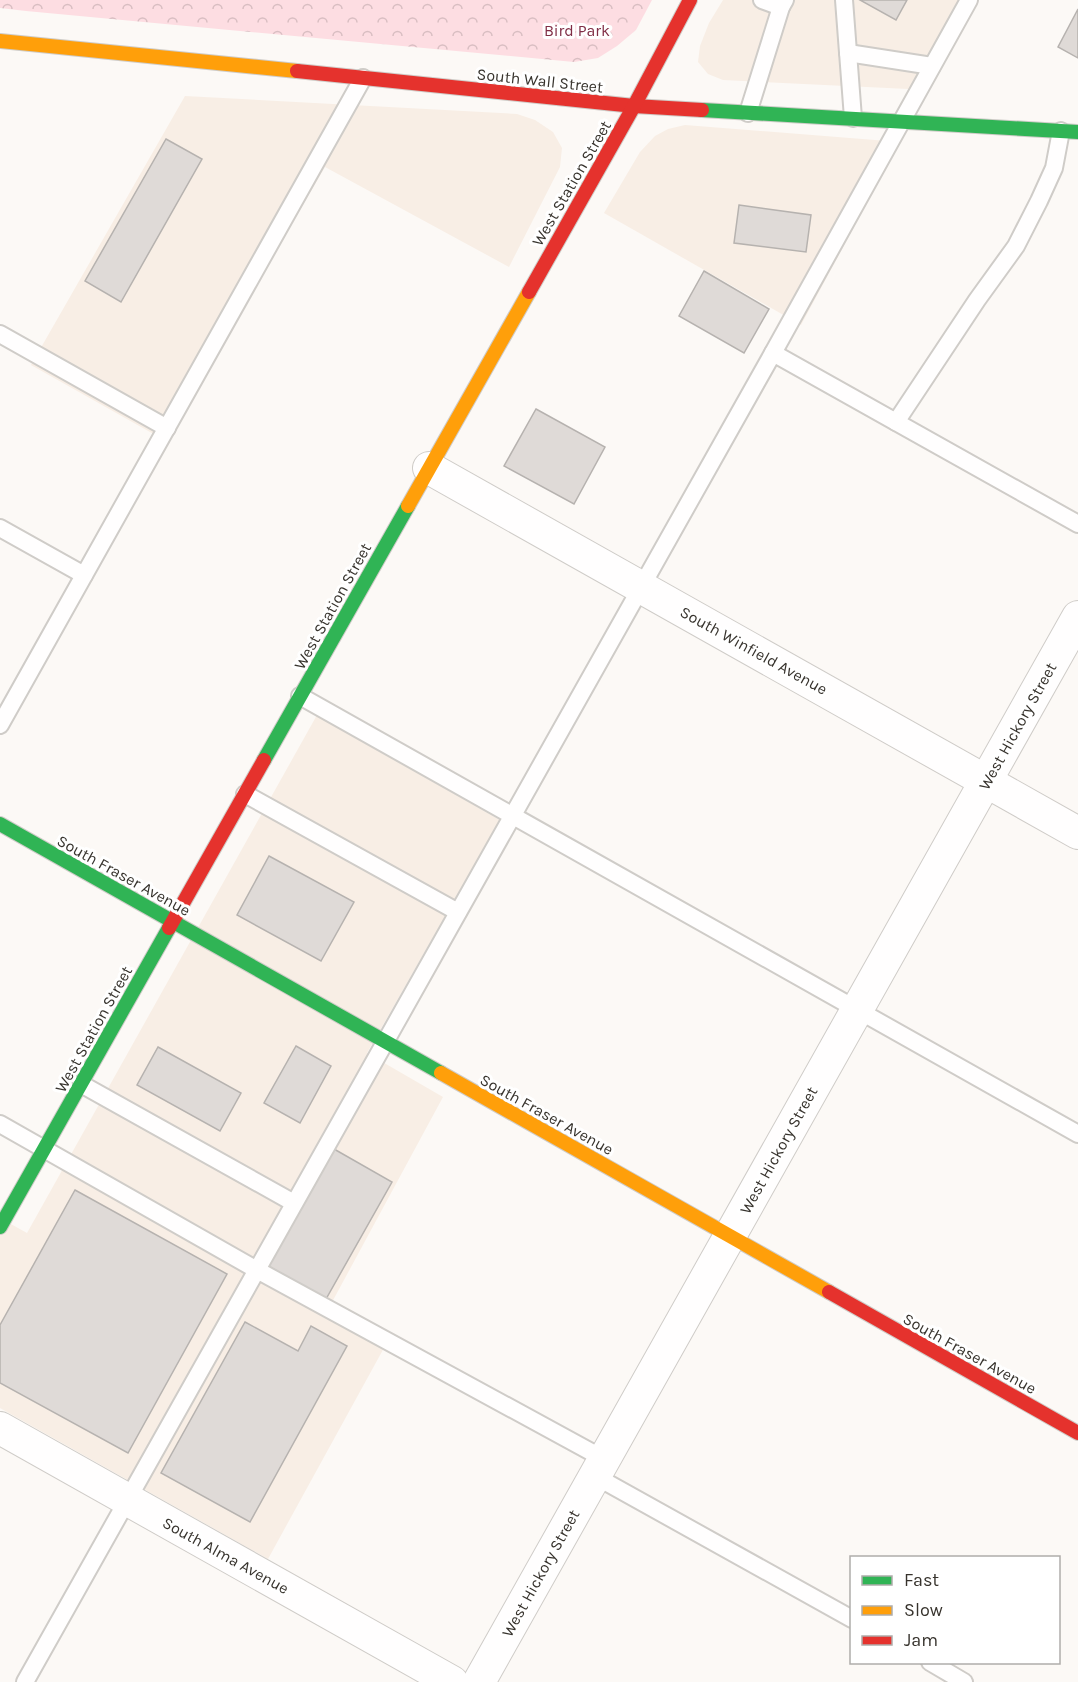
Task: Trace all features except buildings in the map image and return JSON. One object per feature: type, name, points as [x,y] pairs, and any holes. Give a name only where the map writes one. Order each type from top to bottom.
[{"type":"main road","name":"West Station Street","points":[[0,1227],[634,106],[690,0]]},
{"type":"main road","name":"South Wall Street","points":[[0,40],[634,106],[1070,131]]},
{"type":"main road","name":"South Fraser Avenue","points":[[0,824],[1078,1432]]},
{"type":"street","name":"South Winfield Avenue","points":[[429,468],[1078,833]]},
{"type":"street","name":"West Hickory Street","points":[[479,1682],[1078,617]]},
{"type":"street","name":"South Alma Avenue","points":[[0,1428],[452,1682]]},
{"type":"lane","points":[[748,113],[783,4],[762,0]]},
{"type":"lane","points":[[844,0],[853,118]]},
{"type":"lane","points":[[26,1682],[969,0]]},
{"type":"lane","points":[[848,53],[932,66]]},
{"type":"lane","points":[[0,725],[363,78]]},
{"type":"lane","points":[[896,422],[977,300],[1016,246],[1040,201],[1070,131]]},
{"type":"lane","points":[[0,334],[167,428]]},
{"type":"lane","points":[[772,353],[1078,524]]},
{"type":"lane","points":[[0,528],[84,575]]},
{"type":"lane","points":[[300,696],[1078,1134]]},
{"type":"lane","points":[[245,794],[458,912]]},
{"type":"lane","points":[[81,1084],[294,1203]]},
{"type":"lane","points":[[0,1124],[600,1467],[850,1618]]},
{"type":"lane","points":[[933,1664],[964,1682]]},
{"type":"shaded area","points":[[723,0],[979,0],[929,90],[723,80],[708,74],[698,62],[700,46],[709,23]]},
{"type":"shaded area","points":[[185,96],[517,114],[535,120],[553,132],[562,148],[560,167],[509,267],[325,167],[166,441],[31,365]]},
{"type":"shaded area","points":[[685,125],[900,142],[801,325],[604,213],[640,152],[655,136],[668,129]]},
{"type":"shaded area","points":[[317,715],[500,820],[367,1053],[443,1097],[331,1304],[390,1337],[268,1559],[0,1408],[0,1218],[27,1233]]},
{"type":"green space","name":"Bird Park","points":[[0,0],[652,0],[636,30],[617,46],[598,58],[574,62],[26,11],[0,8]]},
{"type":"traffic: fast","points":[[702,110],[1078,132]]},
{"type":"traffic: fast","points":[[264,760],[408,506]]},
{"type":"traffic: fast","points":[[0,824],[441,1073]]},
{"type":"traffic: fast","points":[[0,1227],[169,928]]},
{"type":"traffic: slow","points":[[0,41],[297,71]]},
{"type":"traffic: slow","points":[[408,506],[529,292]]},
{"type":"traffic: slow","points":[[441,1073],[829,1292]]},
{"type":"traffic: jam","points":[[529,292],[634,106],[690,0]]},
{"type":"traffic: jam","points":[[297,71],[634,106],[702,110]]},
{"type":"traffic: jam","points":[[169,928],[264,760]]},
{"type":"traffic: jam","points":[[829,1292],[1078,1433]]}]
